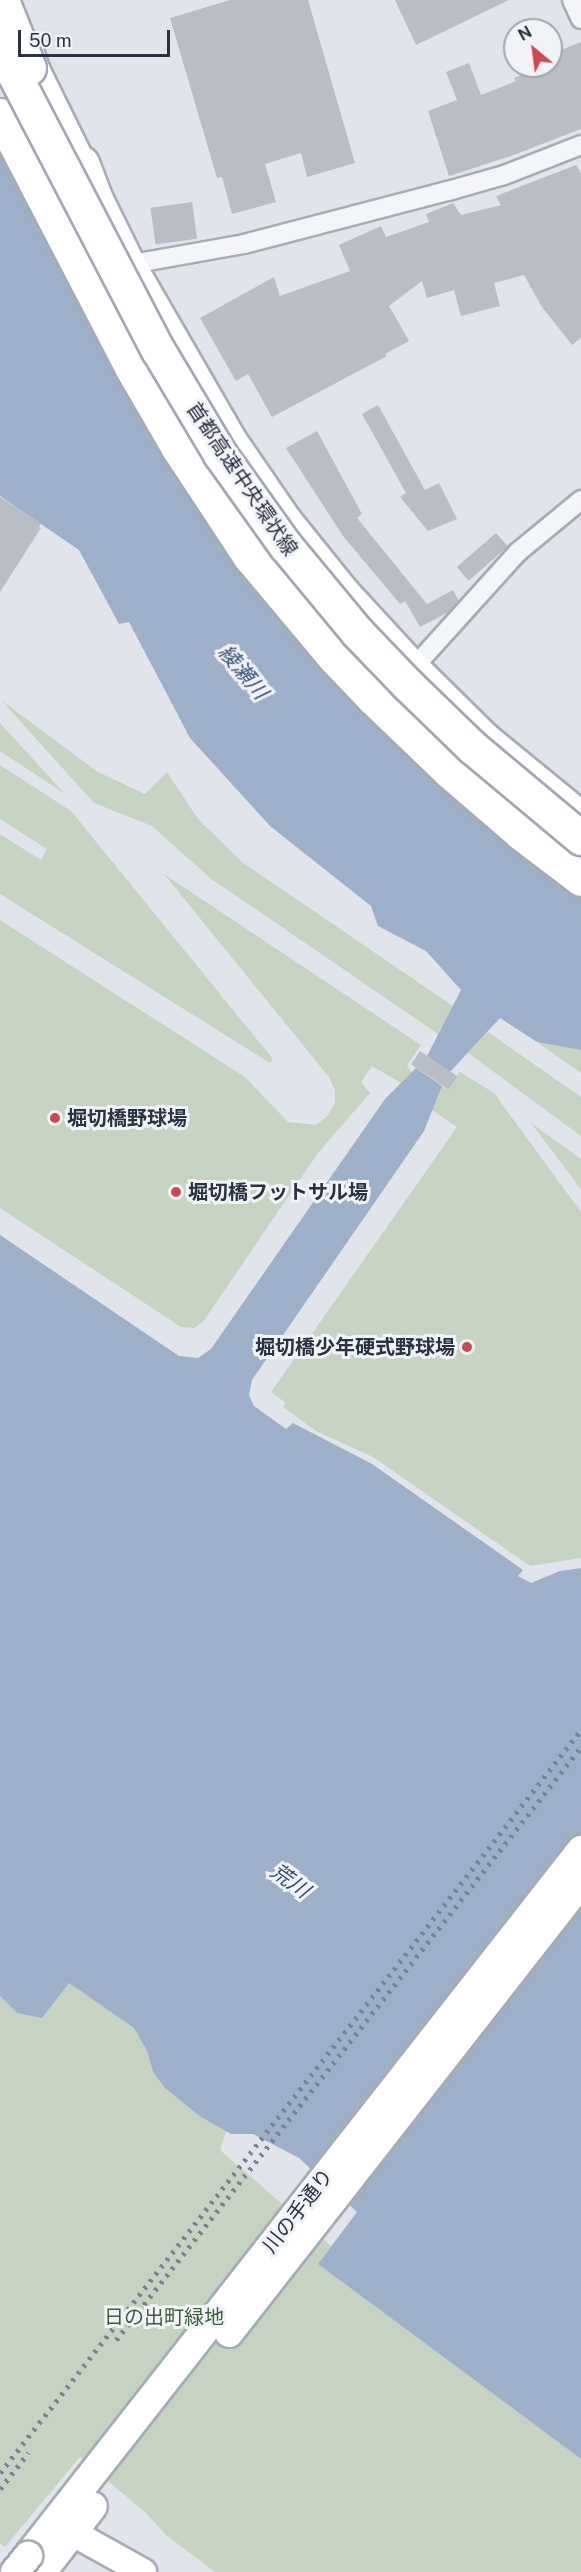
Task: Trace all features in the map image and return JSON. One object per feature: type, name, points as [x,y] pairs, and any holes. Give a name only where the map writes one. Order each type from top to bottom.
[{"type":"highway","points":[[2,0],[184,403],[223,473],[268,539],[376,670],[485,778],[581,863]]},
{"type":"highway","name":"首都高速中央環状線","points":[[0,47],[124,271],[220,454],[285,545],[357,632],[408,685],[472,747],[581,838]]},
{"type":"highway","name":"首都高速中央環状線","points":[[0,115],[131,367],[184,458],[250,557],[333,656],[448,771],[522,834],[581,879]]},
{"type":"highway","points":[[82,163],[124,271]]},
{"type":"main road","points":[[11,0],[37,71],[82,163]]},
{"type":"main road","points":[[0,18],[37,71]]},
{"type":"main road","points":[[124,271],[287,518],[345,590],[415,666],[488,737],[581,814]]},
{"type":"main road","name":"川の手通り","points":[[70,2519],[581,1850]]},
{"type":"main road","name":"川の手通り","points":[[29,2568],[581,1884]]},
{"type":"main road","points":[[70,2519],[143,2572]]},
{"type":"main road","points":[[0,2563],[29,2568]]},
{"type":"street","points":[[572,0],[581,19]]},
{"type":"street","points":[[124,271],[448,191],[504,175],[581,145]]},
{"type":"street","points":[[415,666],[518,552],[581,500]]},
{"type":"green space","points":[[2,701],[98,772],[145,794],[167,772],[198,819],[242,862],[453,1006],[438,1034],[210,878],[152,826],[94,803]]},
{"type":"green space","points":[[0,723],[65,794],[0,751]]},
{"type":"green space","points":[[0,765],[71,811],[273,1059],[270,1063],[0,894],[0,834],[41,860],[47,849],[0,819]]},
{"type":"green space","points":[[164,874],[421,1045],[407,1066],[412,1072],[401,1083],[372,1066],[361,1082],[370,1093],[318,1153],[203,1322],[194,1328],[181,1327],[0,1208],[0,920],[245,1077],[288,1122],[316,1125],[327,1116],[335,1103],[335,1090],[329,1077]]},
{"type":"green space","points":[[488,1032],[581,1097],[581,1136],[468,1053]]},
{"type":"green space","points":[[537,1042],[581,1050],[581,1073]]},
{"type":"green space","points":[[460,1072],[494,1093],[581,1212],[581,1558],[530,1566],[373,1457],[316,1431],[283,1407],[286,1403],[271,1392],[457,1127],[432,1110],[442,1086],[447,1089]]},
{"type":"green space","points":[[531,1123],[581,1159],[581,1189]]},
{"type":"green space","name":"日の出町緑地","points":[[69,1983],[134,2028],[147,2051],[153,2072],[201,2117],[226,2131],[220,2150],[331,2246],[318,2264],[581,2459],[581,2572],[215,2572],[166,2535],[147,2514],[80,2457],[5,2547],[0,2543],[0,1996],[17,2013]]},
{"type":"water","name":"綾瀬川","points":[[0,137],[228,542],[581,893],[581,1050],[537,1042],[500,1018],[450,1072],[427,1056],[461,990],[426,951],[378,926],[371,906],[270,826],[190,738],[129,622],[119,624],[79,550],[0,496]]},
{"type":"water","name":"荒川","points":[[416,1068],[442,1086],[424,1131],[252,1380],[249,1395],[254,1406],[286,1429],[293,1423],[372,1464],[523,1570],[518,1576],[531,1583],[560,1571],[581,1568],[581,2459],[318,2264],[357,2212],[299,2158],[253,2134],[231,2134],[201,2117],[165,2088],[153,2072],[147,2051],[134,2028],[69,1983],[42,2018],[17,2013],[0,1996],[0,1235],[179,1356],[198,1358],[211,1349],[385,1099]]},
{"type":"building","points":[[230,0],[308,0],[355,163],[307,177],[301,153],[265,164],[276,202],[232,214],[222,177],[217,178],[170,18]]},
{"type":"building","points":[[395,0],[509,0],[416,45]]},
{"type":"building","points":[[581,42],[581,129],[511,156],[449,176],[428,111],[457,100],[446,72],[469,63],[481,95],[516,81],[514,78],[563,78],[563,49]]},
{"type":"building","points":[[576,165],[581,174],[581,338],[572,345],[542,307],[524,275],[494,283],[500,306],[461,316],[454,290],[427,298],[422,281],[389,306],[409,341],[385,354],[387,356],[272,417],[248,374],[236,381],[200,318],[274,277],[280,296],[350,271],[339,245],[381,226],[386,237],[429,222],[426,214],[453,203],[461,215],[501,205],[496,196]]},
{"type":"building","points":[[192,202],[197,239],[156,244],[150,208]]},
{"type":"building","points":[[378,405],[425,490],[439,483],[457,519],[428,531],[400,497],[406,493],[362,414]]},
{"type":"building","points":[[317,431],[362,514],[357,518],[427,604],[453,590],[459,601],[449,612],[420,627],[405,601],[400,604],[343,536],[286,448]]},
{"type":"building","points":[[0,497],[41,523],[39,527],[41,528],[0,592]]},
{"type":"building","points":[[496,533],[508,547],[469,581],[457,567]]},
{"type":"building","points":[[420,1051],[457,1076],[448,1089],[411,1064]]},
{"type":"railway","points":[[0,2473],[581,1730]]},
{"type":"railway","points":[[116,2340],[581,1747]]},
{"type":"railway","points":[[0,2489],[28,2453]]},
{"type":"place","name":"堀切橋野球場","points":[[55,1118]]},
{"type":"place","name":"堀切橋フットサル場","points":[[176,1192]]},
{"type":"place","name":"堀切橋少年硬式野球場","points":[[467,1347]]}]
